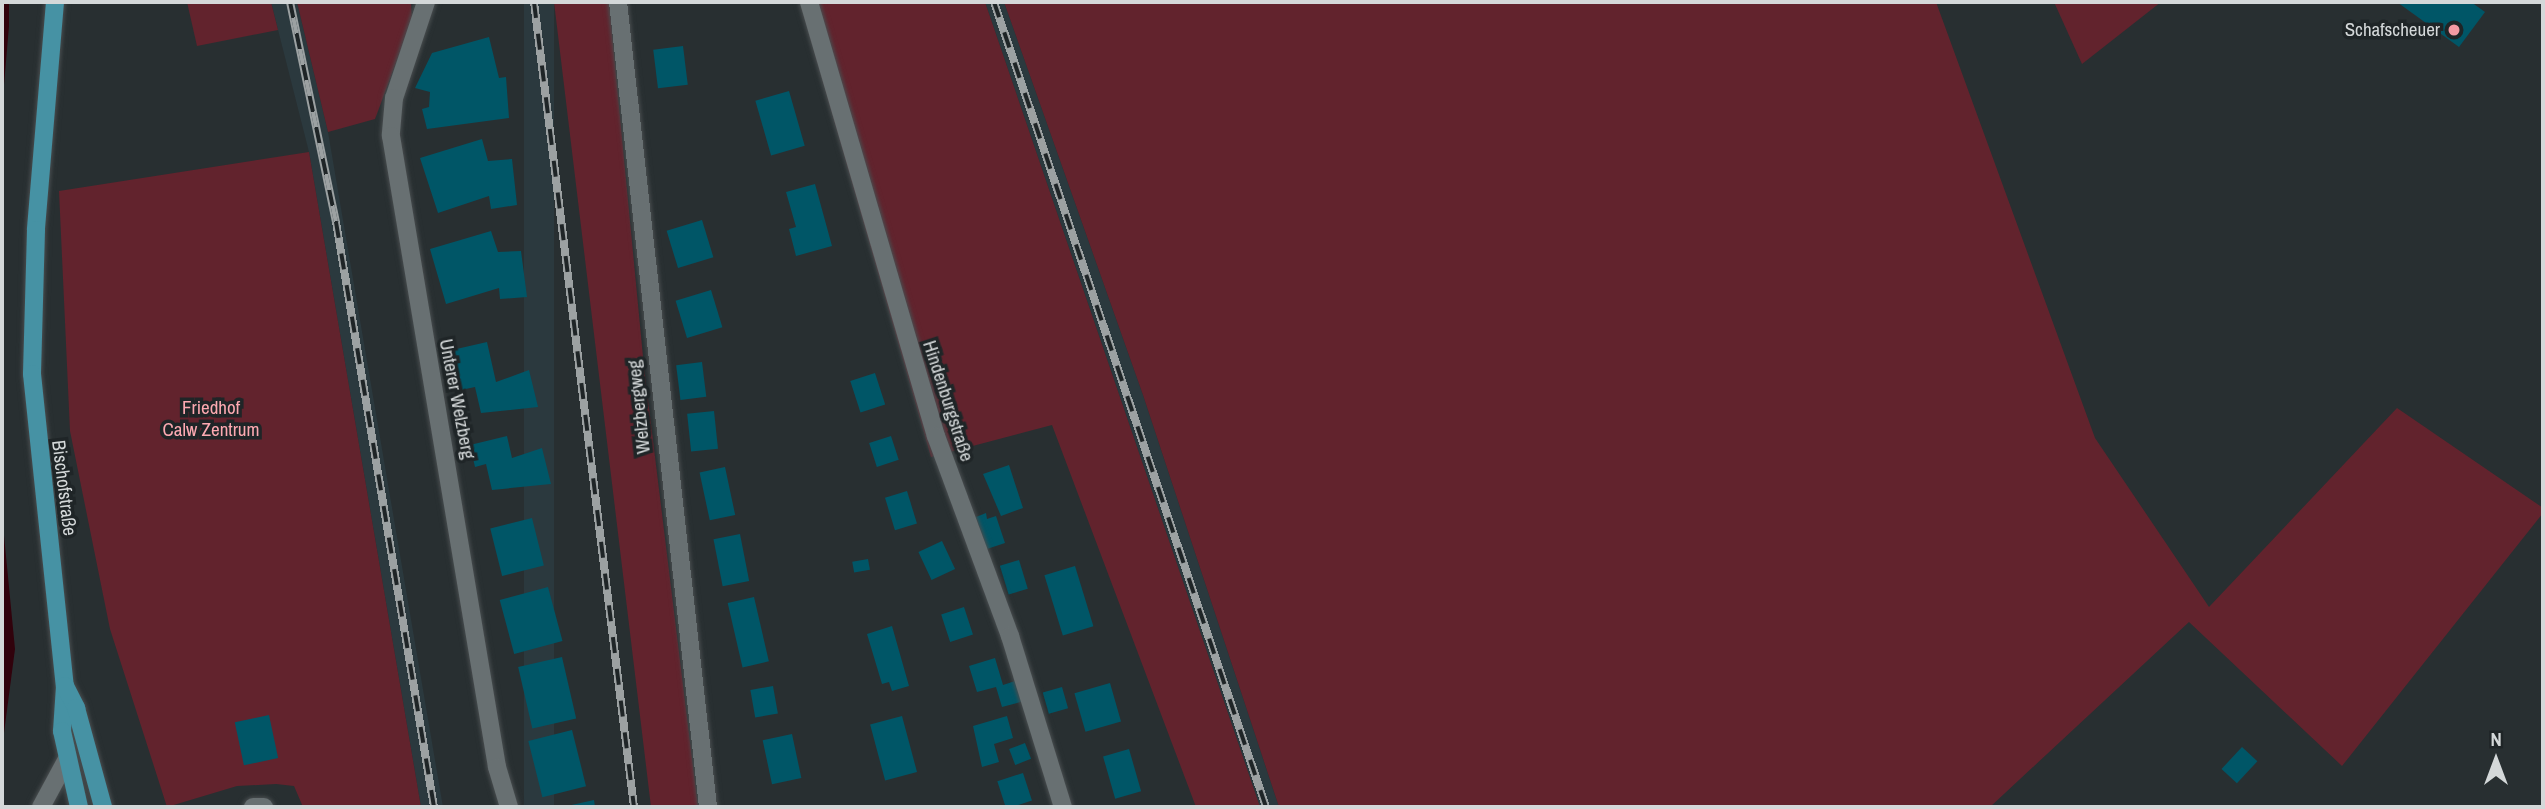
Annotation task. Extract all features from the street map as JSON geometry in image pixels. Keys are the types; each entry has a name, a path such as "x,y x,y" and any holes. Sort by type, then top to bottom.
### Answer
{"main road":[{"name":"Bischofstraße","path":"55,2 31,322 36,444 65,687 67,758 79,807"},
{"name":"Bischofstraße","path":"65,687 76,708 103,807"}],"street":[{"name":"Unterer Welzberg","path":"426,2 394,98 391,136 497,767 509,807"},
{"name":"Welzbergweg","path":"618,2 708,807"},
{"name":"Hindenburgstraße","path":"809,2 936,436 1010,636 1063,807"},
{"path":"41,807 67,758"},
{"path":"253,807 264,807"}],"shaded area":[{"path":"2,2 9,2 9,26 2,108"},
{"path":"271,2 297,2 328,132 443,807 421,807 309,152"},
{"path":"524,2 554,2 554,807 524,807"},
{"path":"985,2 1004,2 1143,395 1279,807 1260,807"},
{"path":"2,515 15,649 2,748"}],"green space":[{"path":"187,2 271,2 278,30 197,46"},
{"path":"297,2 411,2 412,20 375,119 328,132"},
{"path":"554,2 609,2 644,367 698,807 651,807"},
{"path":"800,2 985,2 1260,807 1196,807 1052,425 931,457"},
{"path":"1004,2 1936,2 2095,438 2209,607 2397,408 2543,508 2543,513 2342,766 2189,622 1990,807 1279,807 1143,395"},
{"path":"2054,2 2161,2 2082,64"},
{"name":"Friedhof Calw Zentrum","path":"309,152 421,807 303,807 294,786 276,784 237,786 167,807 110,629 70,431 59,191"}],"building":[{"name":"Schafscheuer","path":"2397,2 2471,2 2485,12 2459,47"},
{"path":"489,37 499,78 506,77 509,118 427,129 422,109 429,107 430,92 415,88 432,53"},
{"path":"683,46 688,85 658,88 653,50"},
{"path":"789,91 805,146 771,155 755,101"},
{"path":"482,139 488,161 512,159 517,205 491,209 489,196 438,213 420,158"},
{"path":"815,184 832,246 796,256 789,229 796,227 786,192"},
{"path":"702,220 713,257 678,268 667,231"},
{"path":"491,231 498,252 521,251 527,297 500,299 499,288 446,304 430,249"},
{"path":"711,290 722,327 687,338 676,301"},
{"path":"487,342 496,382 529,370 538,407 481,413 475,387 461,390 452,350"},
{"path":"702,362 706,397 680,400 676,365"},
{"path":"875,373 885,404 860,412 850,381"},
{"path":"714,411 718,449 691,452 687,414"},
{"path":"507,436 512,458 542,448 551,484 492,490 486,464 475,467 470,445"},
{"path":"891,436 899,460 877,467 869,443"},
{"path":"1009,465 1023,508 1001,516 983,474"},
{"path":"725,467 735,515 710,520 700,472"},
{"path":"907,491 917,524 895,530 885,498"},
{"path":"986,513 987,519 996,516 1005,543 987,549 976,517"},
{"path":"532,518 544,566 502,576 490,528"},
{"path":"740,534 749,581 723,586 713,539"},
{"path":"942,541 955,569 932,580 918,552"},
{"path":"868,559 870,570 854,573 852,562"},
{"path":"1019,560 1028,589 1009,595 1000,566"},
{"path":"1075,566 1093,626 1063,636 1044,575"},
{"path":"548,587 562,641 514,654 500,600"},
{"path":"754,597 769,661 743,667 728,603"},
{"path":"964,607 973,635 950,642 941,614"},
{"path":"892,626 909,686 892,691 889,682 882,684 867,634"},
{"path":"562,657 576,718 532,729 518,667"},
{"path":"995,658 1003,685 1018,680 1024,701 1002,707 996,687 977,692 969,666"},
{"path":"1110,683 1121,721 1085,732 1074,693"},
{"path":"773,686 778,714 755,718 750,690"},
{"path":"1062,687 1068,708 1049,714 1043,693"},
{"path":"269,715 278,758 244,765 235,722"},
{"path":"902,716 917,772 885,781 870,725"},
{"path":"1007,716 1013,738 994,744 999,762 982,767 973,726"},
{"path":"572,730 586,786 542,797 528,741"},
{"path":"792,734 801,778 772,784 763,740"},
{"path":"1025,743 1031,759 1015,765 1009,749"},
{"path":"2242,747 2257,761 2237,783 2222,769"},
{"path":"1129,749 1141,791 1115,799 1103,756"},
{"path":"1023,773 1032,801 1006,807 997,781"},
{"path":"594,800 595,807 567,807 567,806"}],"railway":[{"path":"290,2 336,222 434,807"},
{"path":"534,2 634,807"},
{"path":"994,2 1266,807"}],"place":[{"name":"Schafscheuer","path":"2454,30"}]}
